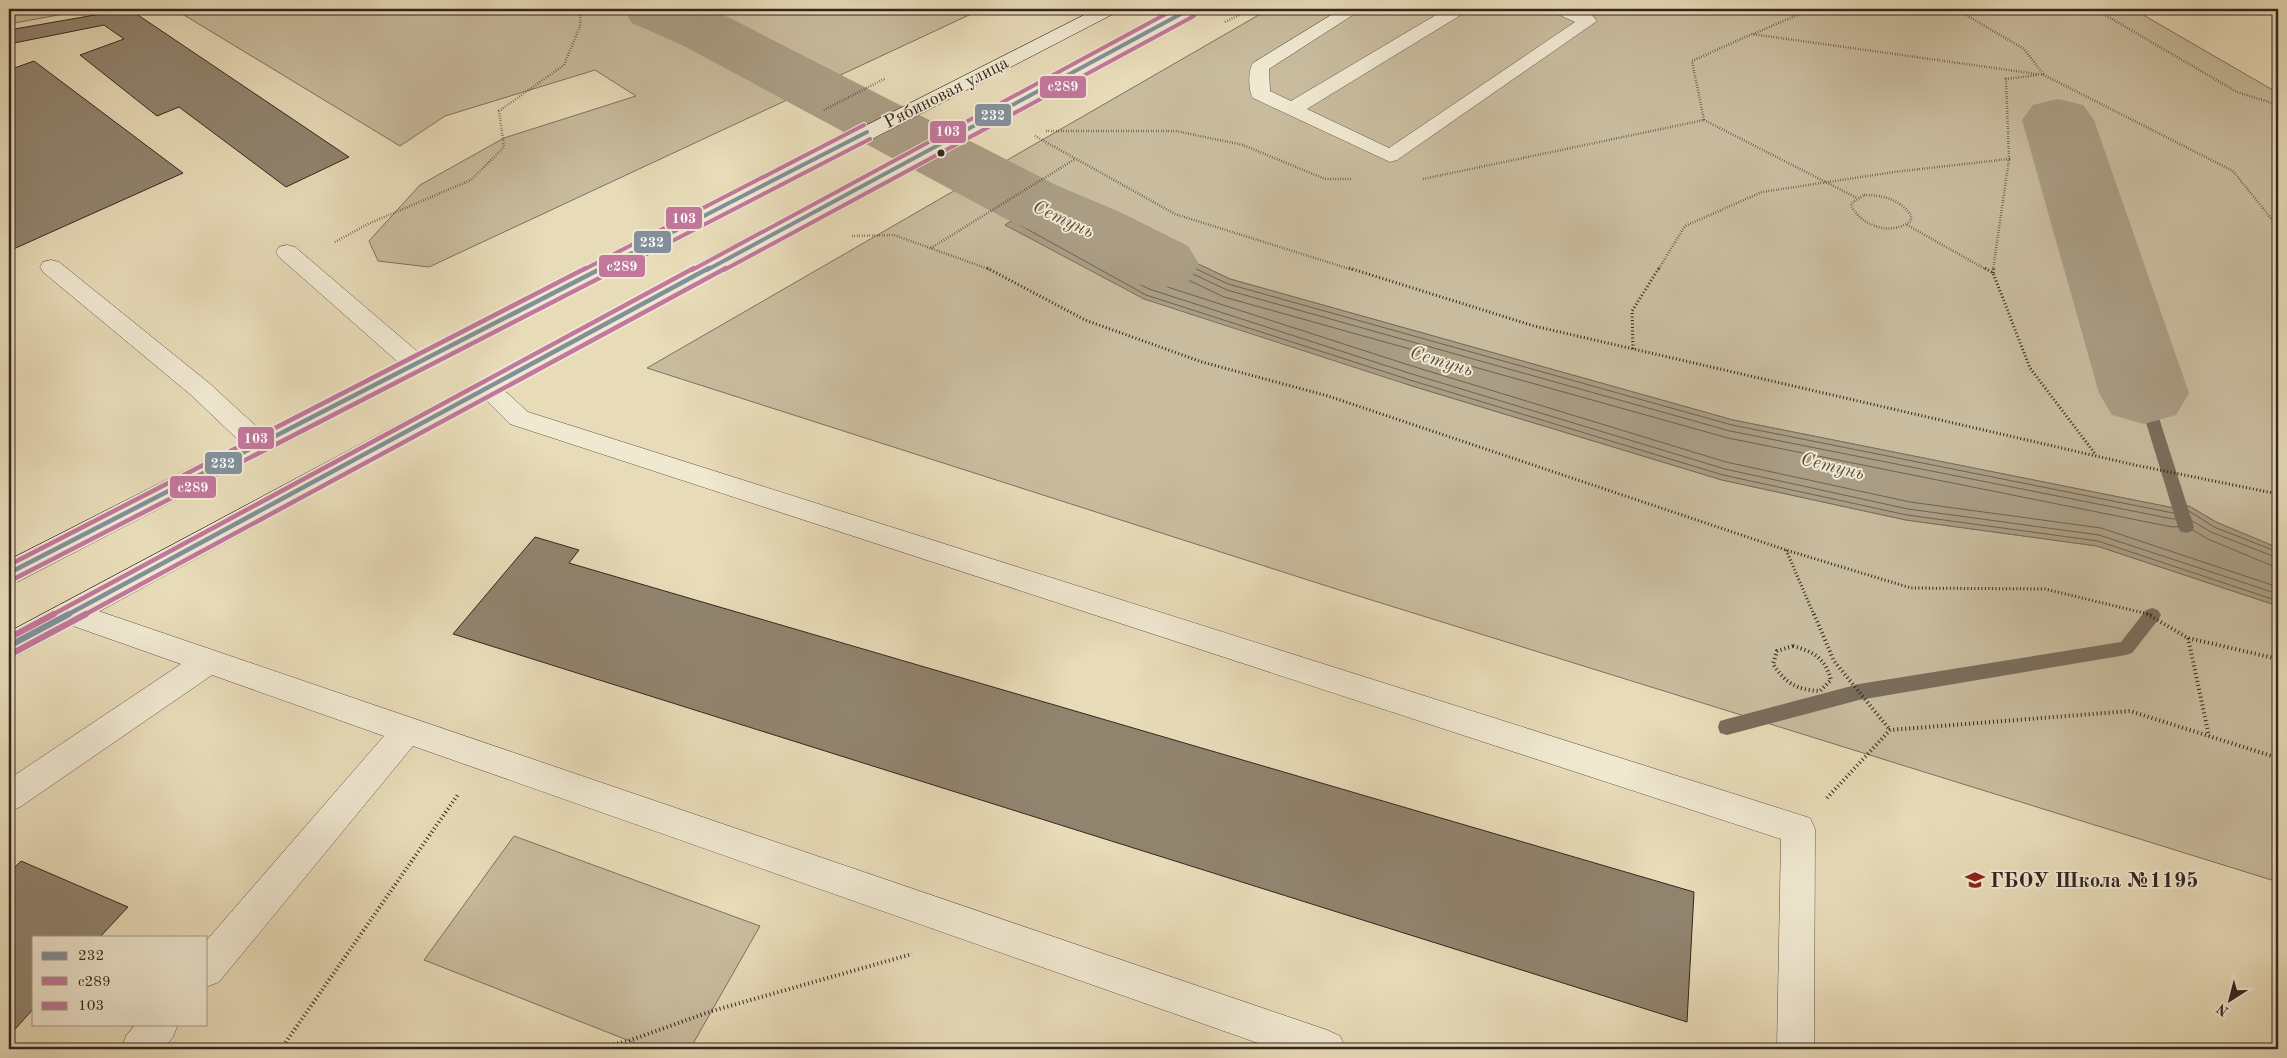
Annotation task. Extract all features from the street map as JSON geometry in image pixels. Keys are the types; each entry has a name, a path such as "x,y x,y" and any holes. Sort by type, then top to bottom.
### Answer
{"main road":[{"name":"Рябиновая улица","path":"9,573 1109,9"},
{"path":"9,646 1190,9"},
{"path":"1354,9 1260,67 1260,94 1390,156 1588,21 1560,9"},
{"path":"1292,110 1458,9"},
{"path":"293,257 416,364"},
{"path":"51,267 200,389 259,444"},
{"path":"486,388 518,418 1798,829 1796,1049"},
{"path":"69,613 1327,1049"},
{"path":"9,797 210,661"},
{"path":"208,967 407,731"},
{"path":"138,1049 158,1026"}],"path":[{"path":"293,257 471,180 504,147 499,111 564,66 580,26 581,9"},
{"path":"1775,9 1802,13"},
{"path":"1956,9 2024,49 2044,74"},
{"path":"2095,9 2237,92 2278,105"},
{"path":"1704,120 1692,61 1802,13"},
{"path":"1752,34 2044,74 2233,171 2278,227"},
{"path":"2044,74 2006,79 2009,159 1993,273 2030,368 2097,456"},
{"path":"1418,179 1437,177 1704,120 1857,198 1873,195 1883,196 1901,204 1911,215 1911,221 1901,227 1884,228 1865,221 1858,217 1851,206 1857,198"},
{"path":"1044,131 1176,131 1243,145 1325,179 1353,179"},
{"path":"1034,136 1175,214 1534,326 2135,465 2278,494"},
{"path":"931,248 1075,159"},
{"path":"1633,349 1632,311 1685,226 1762,192 2009,159"},
{"path":"1907,225 1993,273"},
{"path":"848,236 894,235 992,270 1085,320 1202,362 1328,396 1786,550 1911,588 2045,590 2152,615 2188,638 2278,659"},
{"path":"1786,550 1834,661 1890,730"},
{"path":"2188,638 2209,736"},
{"path":"1793,646 1812,651 1827,665 1831,680 1820,691 1801,691 1782,680 1773,664 1777,651 1793,646"},
{"path":"1827,665 1834,661"},
{"path":"1798,829 1890,730 2130,711 2278,758"},
{"path":"281,1049 484,757"},
{"path":"594,1049 628,1041 712,1011 987,932"}],"shaded area":[{"path":"9,9 91,9 9,24"},
{"path":"174,9 982,9 429,267 378,261 369,241 420,185 504,138 636,96 595,70 445,116 400,146"},
{"path":"1269,9 2133,9 2278,93 2278,548 2216,522 2189,506 2174,508 1733,420 1230,279 1052,195 1409,385 1722,480 1906,520 2097,546 2278,606 2278,882 1336,589 647,368"},
{"path":"514,836 760,926 690,1049 650,1049 424,960"}],"water":[{"path":"1052,195 1230,279 1733,420 2174,508 2189,506 2216,522 2278,548 2278,606 2097,546 1906,520 1722,480 1409,385 1144,299 1005,225"}],"building":[{"path":"129,9 349,157 286,187 179,107 157,116 80,55 124,39 104,25 9,44 9,30"},
{"path":"34,61 183,173 9,251 9,70"},
{"path":"535,537 579,550 569,563 1694,892 1687,1022 453,634"},
{"path":"21,861 128,907 101,936 32,936 32,1010 9,1036 9,873"}],"waterway":[{"name":"Сетунь","path":"655,9 707,32 1029,201 1092,229 1159,264"},
{"path":"2058,120 2144,393"},
{"path":"2144,393 2186,527"},
{"path":"1727,727 1859,692 2126,648 2152,615"}],"transit line":[{"name":"103","path":"9,638 1175,9"},
{"name":"232","path":"9,646 1190,9"},
{"name":"с289","path":"13,653 1194,16"},
{"name":"103","path":"9,565 864,125"},
{"name":"232","path":"9,573 867,132"},
{"name":"с289","path":"12,580 870,139"}],"place":[{"name":"ГБОУ Школа №1195","path":"1975,880"}]}
